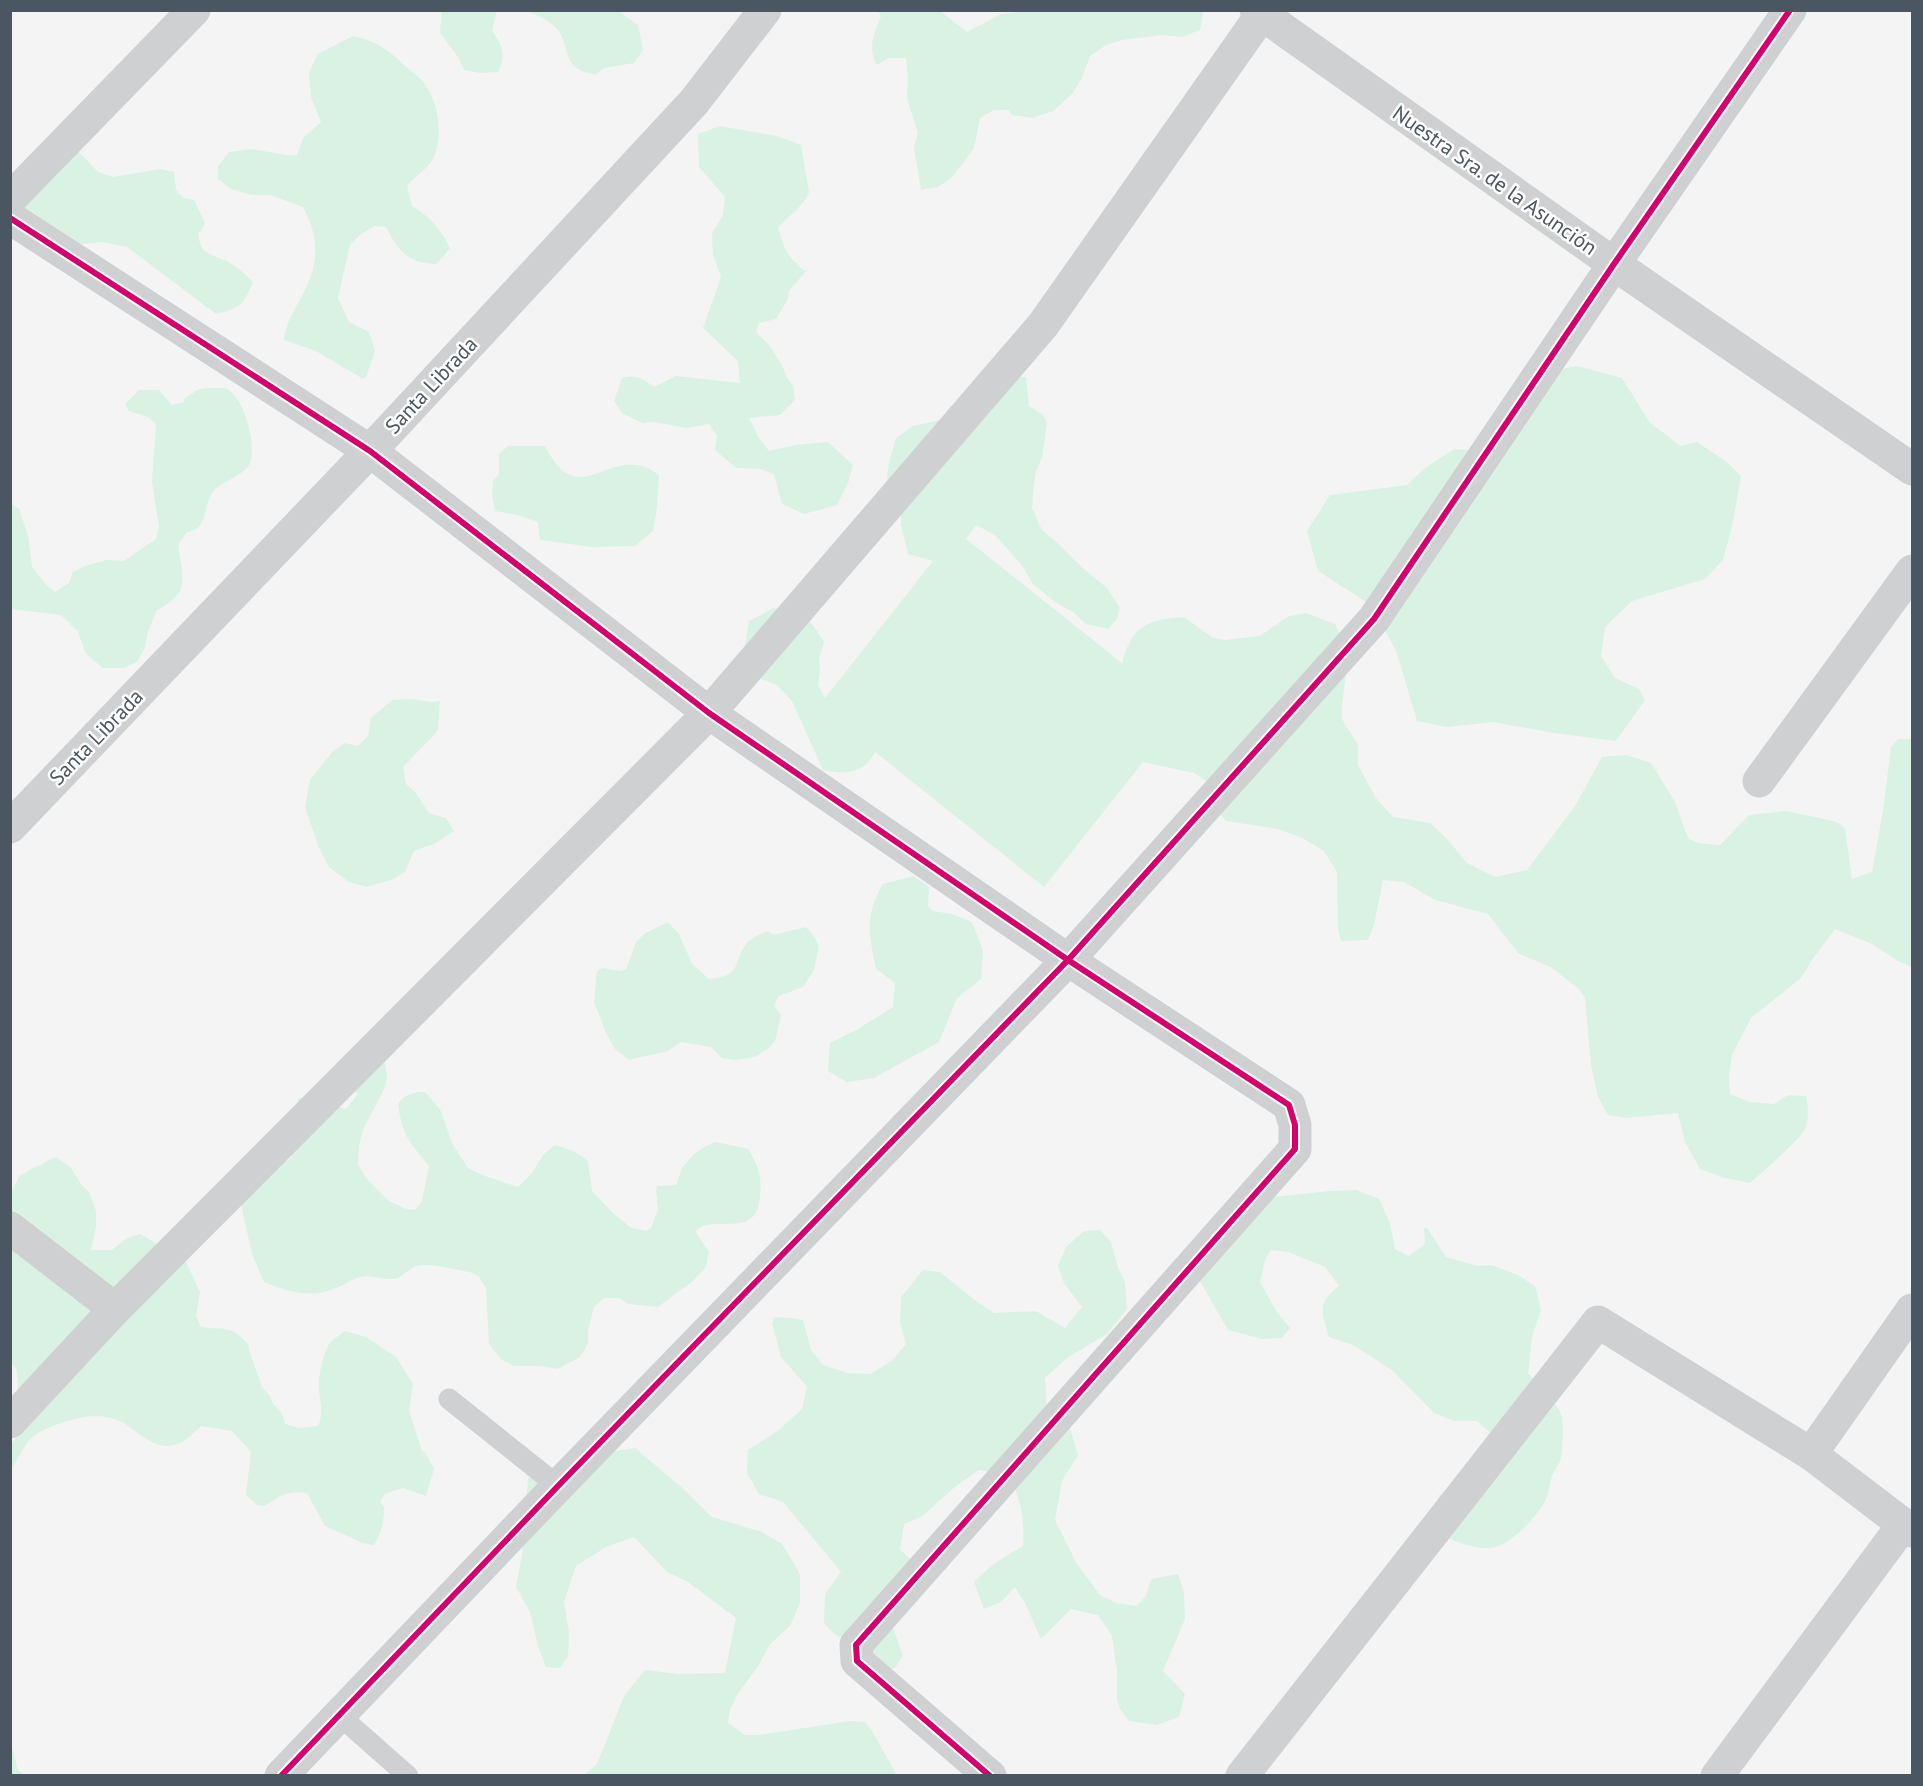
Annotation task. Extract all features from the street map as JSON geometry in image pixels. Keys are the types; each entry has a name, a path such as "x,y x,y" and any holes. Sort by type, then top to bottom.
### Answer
{"street":[{"path":"10,199 194,10"},
{"name":"Santa Librada","path":"10,827 370,451 694,102 765,10"},
{"path":"281,1776 558,1486 1068,960 1374,619 1614,264 1790,10"},
{"path":"10,1422 115,1309 709,713 1043,325 1259,12"},
{"name":"Nuestra Sra. de la Asunción","path":"1259,12 1614,264 1912,469"},
{"path":"10,218 370,451 709,713 1068,960 1289,1105 1295,1125 1296,1149 856,1646 857,1661 990,1776"},
{"path":"1759,781 1912,571"},
{"path":"10,1228 115,1309"},
{"path":"1811,1455 1912,1310"},
{"path":"1242,1776 1598,1322 1811,1455 1908,1528 1717,1776"}],"lane":[{"path":"449,1399 558,1486"},
{"path":"339,1715 408,1776"}],"green space":[{"path":"442,11 497,11 492,30 503,55 498,72 480,73 464,70 458,57 440,33"},
{"path":"529,11 618,11 638,25 643,50 634,63 604,68 596,75 585,72 572,64 558,30 545,19"},
{"path":"878,11 940,11 967,32 1001,14 1025,11 1201,11 1203,14 1200,30 1182,37 1162,35 1122,40 1106,45 1090,56 1082,78 1072,94 1053,111 1032,118 1012,115 1009,110 994,110 980,118 974,148 951,178 938,187 921,190 914,147 918,133 907,99 906,58 888,58 877,65 872,46 881,16"},
{"path":"353,36 373,42 390,53 420,78 433,99 439,125 436,151 428,166 407,186 412,206 434,224 450,248 437,264 419,261 400,249 386,227 374,226 350,245 338,298 349,322 369,332 375,351 366,377 363,379 316,351 284,340 286,329 309,280 315,257 313,233 303,207 270,195 251,195 231,189 218,179 218,166 229,152 251,149 297,155 303,138 321,122 311,97 309,72 318,54"},
{"path":"720,126 777,136 801,145 809,193 799,207 778,227 784,247 790,257 805,271 807,270 789,291 788,299 776,319 759,323 756,332 769,345 782,365 793,386 795,400 780,415 749,418 759,438 769,451 796,445 828,442 853,465 848,483 837,505 804,514 782,504 774,474 760,469 736,468 715,450 717,436 709,424 687,428 653,422 643,423 623,414 614,401 622,378 627,377 639,378 654,387 676,376 740,383 738,361 703,328 721,277 713,255 712,233 723,215 725,197 699,167 698,134"},
{"path":"77,150 98,172 113,177 161,169 174,172 176,190 184,198 194,200 205,223 200,233 198,231 201,246 208,253 242,271 253,282 243,301 231,310 216,314 127,247 102,242 80,244 50,241 16,198"},
{"path":"1577,366 1622,378 1650,423 1681,446 1697,442 1728,463 1741,476 1733,522 1723,560 1705,579 1632,601 1605,627 1601,656 1615,678 1639,689 1645,700 1616,741 1493,722 1447,727 1417,721 1397,653 1371,605 1318,571 1307,531 1330,495 1407,485 1425,468 1454,449 1477,451 1551,371"},
{"path":"996,375 1026,377 1029,406 1042,414 1047,423 1042,458 1036,471 1032,508 1042,530 1107,588 1120,608 1117,619 1108,629 1086,624 1033,584 1021,564 995,535 976,525 966,539 1122,663 1126,650 1136,633 1143,627 1160,620 1184,617 1212,637 1224,640 1260,636 1289,616 1306,613 1335,624 1344,644 1347,665 1342,719 1358,745 1358,765 1376,798 1393,817 1430,823 1467,863 1495,877 1527,870 1575,806 1602,757 1626,755 1651,763 1675,802 1689,839 1698,843 1720,845 1749,815 1786,811 1833,821 1845,829 1852,879 1872,872 1891,747 1898,739 1912,739 1912,967 1872,944 1835,929 1801,978 1751,1018 1732,1055 1729,1076 1730,1094 1749,1102 1774,1104 1788,1095 1806,1096 1808,1113 1806,1125 1796,1141 1750,1183 1725,1178 1700,1169 1685,1142 1678,1113 1627,1118 1608,1115 1598,1097 1591,1065 1585,998 1579,989 1552,968 1518,953 1488,914 1435,900 1404,882 1383,880 1374,925 1368,940 1341,941 1338,928 1337,872 1324,851 1302,838 1278,829 1226,821 1213,806 1207,781 1194,773 1143,762 1044,887 875,752 859,769 846,772 823,770 792,701 777,685 755,677 743,657 749,621 774,608 799,614 814,626 824,642 819,659 818,685 825,698 933,561 908,554 901,525 901,514 888,487 889,462 896,438 913,426 959,418"},
{"path":"199,389 227,389 239,402 251,436 252,448 249,465 242,473 212,493 202,522 194,530 187,532 178,545 183,576 180,591 168,604 157,610 148,631 145,647 137,662 124,668 103,668 86,654 78,632 61,615 11,609 11,504 19,509 28,536 32,567 47,586 55,592 69,583 73,572 85,566 106,560 124,561 156,539 159,526 152,482 156,424 148,417 129,411 125,404 139,390 159,390 172,405 184,402 184,399"},
{"path":"508,446 545,446 557,464 568,474 579,477 627,465 646,467 659,475 653,531 635,546 592,547 540,540 538,522 495,511 492,495 493,481 499,474 499,454"},
{"path":"392,700 440,701 436,733 403,767 406,784 415,792 429,813 446,818 454,831 436,843 414,851 405,872 394,879 367,887 349,882 329,867 319,848 305,807 310,780 333,751 345,743 358,746 368,736 371,718"},
{"path":"913,876 929,887 928,906 933,911 952,914 972,922 983,951 981,979 957,998 939,1042 874,1078 847,1082 828,1071 830,1043 893,1007 895,983 876,969 870,935 873,906 883,884"},
{"path":"668,922 679,934 692,964 709,979 732,972 747,943 767,931 774,935 806,927 815,938 819,946 814,970 803,987 779,996 774,1006 781,1015 775,1041 770,1047 755,1057 736,1060 722,1058 711,1047 681,1042 668,1051 629,1060 615,1049 594,1002 597,971 602,968 620,971 626,969 636,942 644,934"},
{"path":"384,1055 387,1078 384,1089 363,1130 358,1164 366,1178 389,1201 406,1209 415,1210 422,1201 429,1166 404,1131 398,1103 410,1094 425,1092 440,1109 452,1143 468,1168 485,1176 518,1187 532,1173 543,1155 555,1145 564,1148 588,1161 592,1191 614,1214 630,1227 646,1231 651,1228 658,1209 657,1186 676,1185 682,1168 694,1154 716,1142 748,1149 757,1167 761,1183 757,1210 751,1218 743,1222 713,1224 695,1231 709,1252 706,1267 693,1281 658,1307 629,1304 619,1298 604,1298 594,1307 588,1331 588,1343 580,1357 558,1369 541,1366 514,1366 502,1360 489,1344 486,1288 479,1277 473,1273 441,1266 422,1265 414,1267 397,1278 362,1277 339,1287 308,1294 282,1289 264,1282 252,1254 240,1192 290,1159 301,1135 298,1098 314,1099 346,1109 358,1094 345,1080"},
{"path":"56,1157 71,1168 89,1192 96,1211 96,1227 91,1250 112,1250 127,1238 140,1234 185,1260 200,1292 196,1316 201,1327 231,1330 248,1344 262,1387 282,1413 285,1424 299,1428 318,1426 321,1412 319,1378 323,1358 330,1343 345,1331 366,1337 396,1357 413,1384 409,1411 422,1451 425,1452 434,1469 426,1496 403,1488 385,1494 380,1502 384,1507 384,1512 379,1536 374,1545 363,1543 325,1526 307,1493 289,1493 264,1506 257,1505 246,1495 251,1452 232,1431 201,1426 182,1442 169,1446 154,1443 123,1422 101,1416 70,1420 38,1433 28,1441 11,1469 11,1444 20,1430 17,1371 12,1363 10,1335 11,1192 20,1175"},
{"path":"1356,1190 1379,1199 1390,1223 1395,1249 1409,1256 1425,1244 1424,1228 1427,1228 1446,1257 1478,1266 1491,1265 1518,1275 1535,1286 1541,1310 1532,1337 1528,1373 1560,1412 1563,1426 1562,1454 1551,1479 1547,1497 1537,1513 1515,1536 1498,1546 1484,1548 1469,1545 1452,1540 1433,1530 1439,1495 1464,1490 1494,1436 1477,1421 1455,1421 1434,1413 1392,1370 1353,1345 1329,1337 1323,1315 1324,1303 1339,1286 1325,1267 1288,1252 1271,1250 1265,1260 1260,1282 1277,1312 1290,1328 1282,1338 1262,1339 1228,1330 1196,1274 1272,1197"},
{"path":"1100,1230 1111,1242 1118,1268 1125,1282 1127,1309 1107,1334 1067,1358 1045,1378 1047,1411 1067,1419 1078,1455 1062,1481 1055,1520 1077,1564 1100,1595 1116,1603 1136,1606 1146,1596 1151,1579 1178,1574 1184,1592 1185,1619 1163,1671 1185,1694 1179,1717 1157,1725 1129,1721 1120,1709 1117,1699 1117,1671 1112,1636 1098,1615 1071,1609 1041,1639 1015,1587 1001,1602 984,1609 974,1582 992,1565 1023,1546 1021,1509 1008,1475 979,1470 956,1486 921,1517 904,1524 900,1550 915,1563 884,1616 893,1628 903,1656 895,1668 889,1669 856,1644 834,1634 824,1623 825,1594 841,1572 783,1502 759,1494 747,1473 748,1450 779,1430 802,1409 807,1387 781,1357 772,1323 774,1317 803,1320 811,1350 823,1365 848,1373 870,1374 892,1361 906,1344 900,1322 901,1297 923,1270 940,1272 994,1313 1036,1311 1065,1328 1082,1307 1064,1283 1058,1266 1066,1247 1084,1231"},
{"path":"635,1448 679,1485 712,1517 762,1532 782,1544 800,1574 800,1603 790,1626 770,1644 759,1665 739,1692 730,1710 728,1723 745,1735 759,1735 850,1721 865,1722 897,1775 584,1775 597,1764 624,1696 645,1670 678,1674 725,1673 736,1618 688,1582 667,1572 634,1537 606,1547 576,1566 564,1602 569,1632 568,1657 560,1668 546,1667 538,1646 530,1612 516,1587 522,1554 528,1478 603,1453"},
{"path":"11,1743 18,1770 24,1775 11,1775"}],"cycle path":[{"path":"281,1776 558,1486 1068,960 1374,619 1614,264 1790,10"},
{"path":"10,218 370,451 709,713 1068,960 1289,1105 1295,1125 1295,1149 856,1645 857,1661 990,1776"}]}
